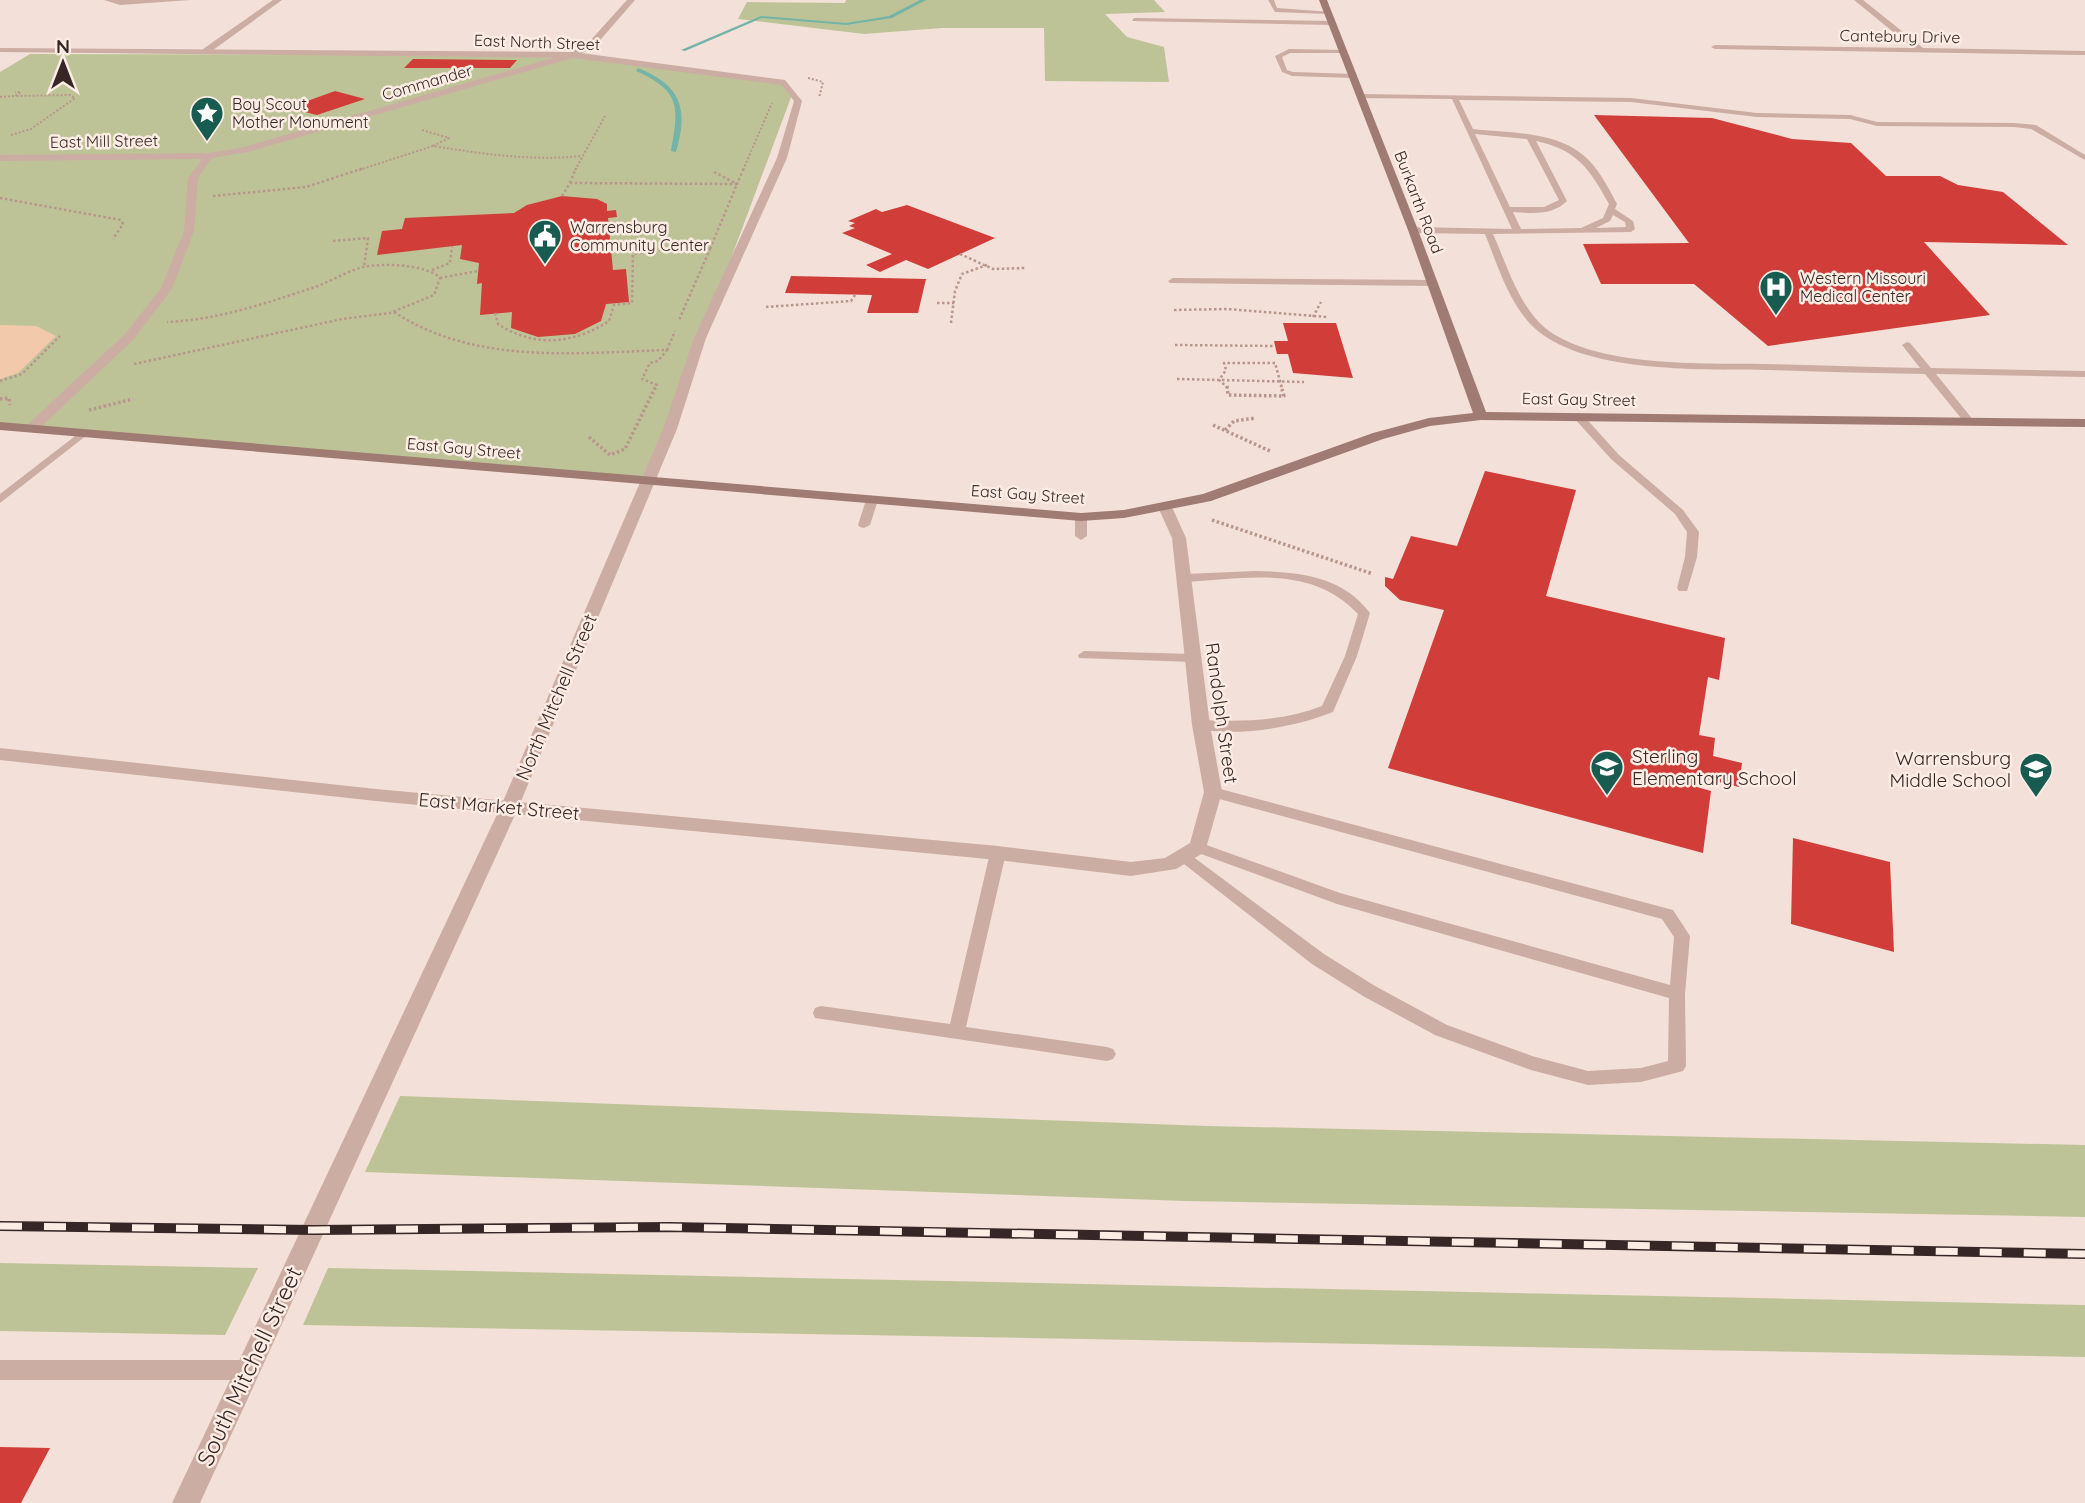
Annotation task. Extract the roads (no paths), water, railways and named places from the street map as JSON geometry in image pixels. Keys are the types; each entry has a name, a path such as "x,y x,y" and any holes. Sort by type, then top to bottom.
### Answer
{"main road":[{"name":"Burkarth Road","path":"1323,0 1413,230 1481,416"},
{"name":"East Gay Street","path":"0,426 1081,517 1165,507 1206,498 1296,463 1429,422 1481,416 2085,422"}],"street":[{"path":"206,51 278,0"},
{"path":"573,55 592,44 631,0"},
{"path":"1858,0 1921,50"},
{"name":"Cantebury Drive","path":"1715,47 2085,53"},
{"name":"East North Street","path":"0,50 573,55 785,83 798,101 782,158"},
{"name":"Commander","path":"209,156 276,142 573,55"},
{"path":"31,429 130,337 166,289 189,230 193,178 209,156"},
{"name":"East Mill Street","path":"0,158 209,156"},
{"name":"North Mitchell Street","path":"314,1230 510,806 670,429 700,338 782,158"},
{"name":"Randolph Street","path":"1165,507 1179,538 1201,725 1213,792 1190,852"},
{"name":"East Market Street","path":"0,754 376,795 998,853"},
{"path":"998,853 1130,869 1169,864 1190,852"},
{"name":"South Mitchell Street","path":"186,1503 246,1370 314,1230"}],"lane":[{"path":"107,0 165,3 187,0"},
{"path":"1271,0 1275,10 1330,17"},
{"path":"1134,20 1330,17"},
{"path":"1344,51 1289,51 1278,56 1284,71 1292,74 1354,76"},
{"path":"1362,96 1631,100 1757,115 1850,117 1877,124 2014,125 2033,127 2085,158"},
{"path":"1454,97 1518,232"},
{"path":"1470,131 1562,143 1581,157 1595,172 1613,204 1607,219 1583,231"},
{"path":"1507,209 1542,210 1557,207 1563,201 1530,137"},
{"path":"1413,230 1518,232 1631,229 1629,221 1610,210"},
{"path":"1488,232 1534,323 1564,341 1603,356 1653,365 2085,374"},
{"path":"1173,281 1433,283"},
{"path":"1907,345 1969,421"},
{"path":"1578,416 1615,457 1679,513 1693,532 1691,557 1683,587"},
{"path":"0,500 83,433"},
{"path":"863,525 872,500"},
{"path":"1081,517 1081,536"},
{"path":"1184,578 1293,576 1325,582 1353,596 1364,613 1351,656 1328,709 1311,716 1250,727 1201,725"},
{"path":"1084,655 1193,658"},
{"path":"1190,852 1318,959 1369,991 1441,1030 1531,1063 1588,1078 1641,1075 1677,1066 1677,994 1682,936 1667,914 1213,792"},
{"path":"1190,852 1337,898 1677,994"},
{"path":"957,1033 998,853"},
{"path":"821,1013 1107,1054"},
{"path":"0,1370 246,1370"}],"waterway":[{"path":"683,50 761,17 846,24 890,17 924,0"},
{"path":"638,70 664,84 672,92 678,111 674,151"}],"railway":[{"path":"0,1226 314,1230 669,1227 2085,1254"}],"place":[{"name":"Boy Scout Mother Monument","path":"207,143"},
{"name":"Warrensburg Community Center","path":"545,266"},
{"name":"Western Missouri Medical Center","path":"1776,317"},
{"name":"Sterling Elementary School","path":"1607,797"},
{"name":"Warrensburg Middle School","path":"2036,799"}]}
